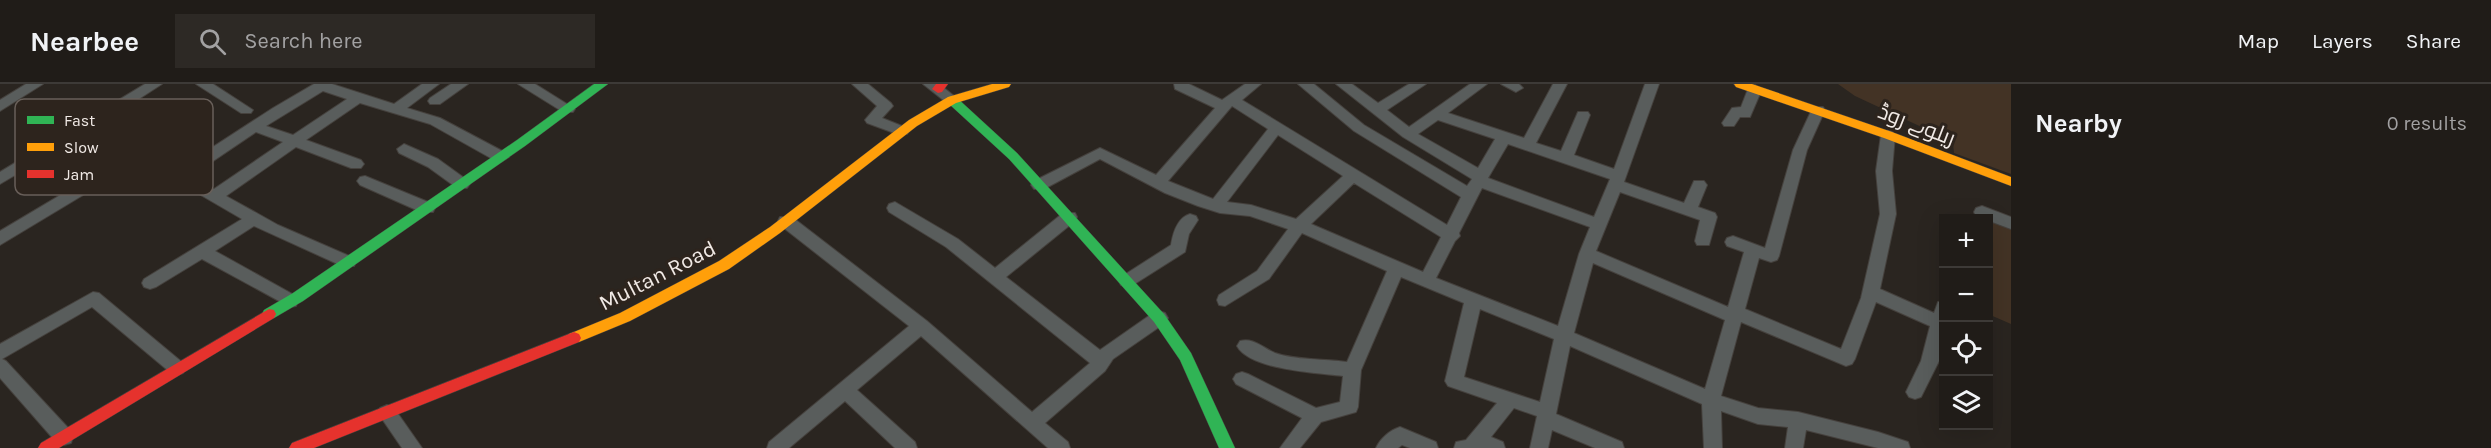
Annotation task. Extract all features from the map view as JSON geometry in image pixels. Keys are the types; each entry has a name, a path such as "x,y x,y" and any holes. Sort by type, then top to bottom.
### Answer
{"street":[{"path":"0,106 36,84"},
{"path":"130,99 155,84"},
{"path":"203,84 246,110"},
{"path":"290,84 306,94"},
{"path":"397,108 432,84"},
{"path":"435,101 461,84"},
{"path":"525,84 568,109"},
{"path":"46,448 290,301 501,157 602,84"},
{"path":"859,84 886,106 872,120 902,131"},
{"name":"Multan Road","path":"297,448 625,317 724,265 786,221 902,131 952,100 1005,84"},
{"path":"1182,84 1180,86 1228,103 1276,128 1452,236"},
{"path":"1158,183 1228,103 1254,84"},
{"path":"1305,84 1359,128 1470,195"},
{"path":"1343,84 1408,134 1480,179 1600,225"},
{"path":"1377,110 1419,84"},
{"path":"1408,134 1480,84"},
{"path":"1527,145 1560,84"},
{"path":"1539,448 1564,336 1587,254 1618,181 1652,84"},
{"path":"213,155 323,85 435,121 501,157"},
{"path":"937,86 1013,156 1159,318 1186,357 1227,448"},
{"path":"1729,123 1737,111 1745,114 1749,86"},
{"name":"ریلوے روڈ","path":"1749,86 1888,135 2011,182"},
{"path":"348,262 254,219 215,196 359,98"},
{"path":"1733,242 1771,256 1800,150 1818,110"},
{"path":"1436,114 1565,158 1709,217 1703,242"},
{"path":"1565,158 1583,115"},
{"path":"256,127 356,164"},
{"path":"1216,206 1276,128"},
{"path":"1587,254 1846,359 1871,292 1888,214 1884,171 1888,135"},
{"path":"1426,282 1452,236 1470,195 1504,137"},
{"path":"404,149 433,163 462,184"},
{"path":"1039,184 1100,153 1158,183 1216,206 1251,211 1299,226 1395,269 1564,336 1712,400 1758,416 1798,420 1901,448"},
{"path":"0,179 15,170"},
{"path":"1225,300 1263,275 1299,226 1352,176"},
{"path":"365,181 427,208"},
{"path":"1689,210 1699,185"},
{"path":"0,239 72,195"},
{"path":"895,208 952,243 1102,362"},
{"path":"1982,212 2011,223"},
{"path":"995,277 1069,217"},
{"path":"150,283 254,219"},
{"path":"1127,281 1179,248 1180,233 1190,220"},
{"path":"786,221 921,326 1061,448"},
{"path":"1713,448 1712,400 1753,250"},
{"path":"202,251 290,301"},
{"path":"1290,448 1315,416 1349,407 1352,370 1395,269"},
{"path":"1871,292 1939,314"},
{"path":"0,353 93,298 177,368"},
{"path":"1473,301 1454,381 1546,415 1615,448"},
{"path":"1032,423 1102,362 1107,354 1159,318"},
{"path":"1915,392 1930,361 1940,322"},
{"path":"776,448 921,326"},
{"path":"1246,346 1273,360 1352,370"},
{"path":"0,366 64,437"},
{"path":"1242,379 1315,416"},
{"path":"845,390 908,448"},
{"path":"1470,444 1505,408 1507,399"},
{"path":"387,413 413,448"},
{"path":"1794,448 1798,420"},
{"path":"1386,448 1400,435 1429,448"},
{"path":"1470,444 1496,448"}],"shaded area":[{"path":"1838,84 2011,84 2011,174 1954,153 1953,143 1943,137 1855,96"},
{"path":"1993,221 2011,227 2011,324 1993,316"}],"traffic: fast":[{"path":"269,314 298,297 521,143 602,84"},
{"path":"952,100 1013,156 1159,318 1186,357 1227,448"}],"traffic: slow":[{"path":"574,338 625,317 724,265 775,230 913,123 952,100 1005,84"},
{"path":"1740,84 1888,135 2011,182"}],"traffic: jam":[{"path":"938,89 942,84"},
{"path":"46,448 269,314"},
{"path":"297,448 574,338"}]}
